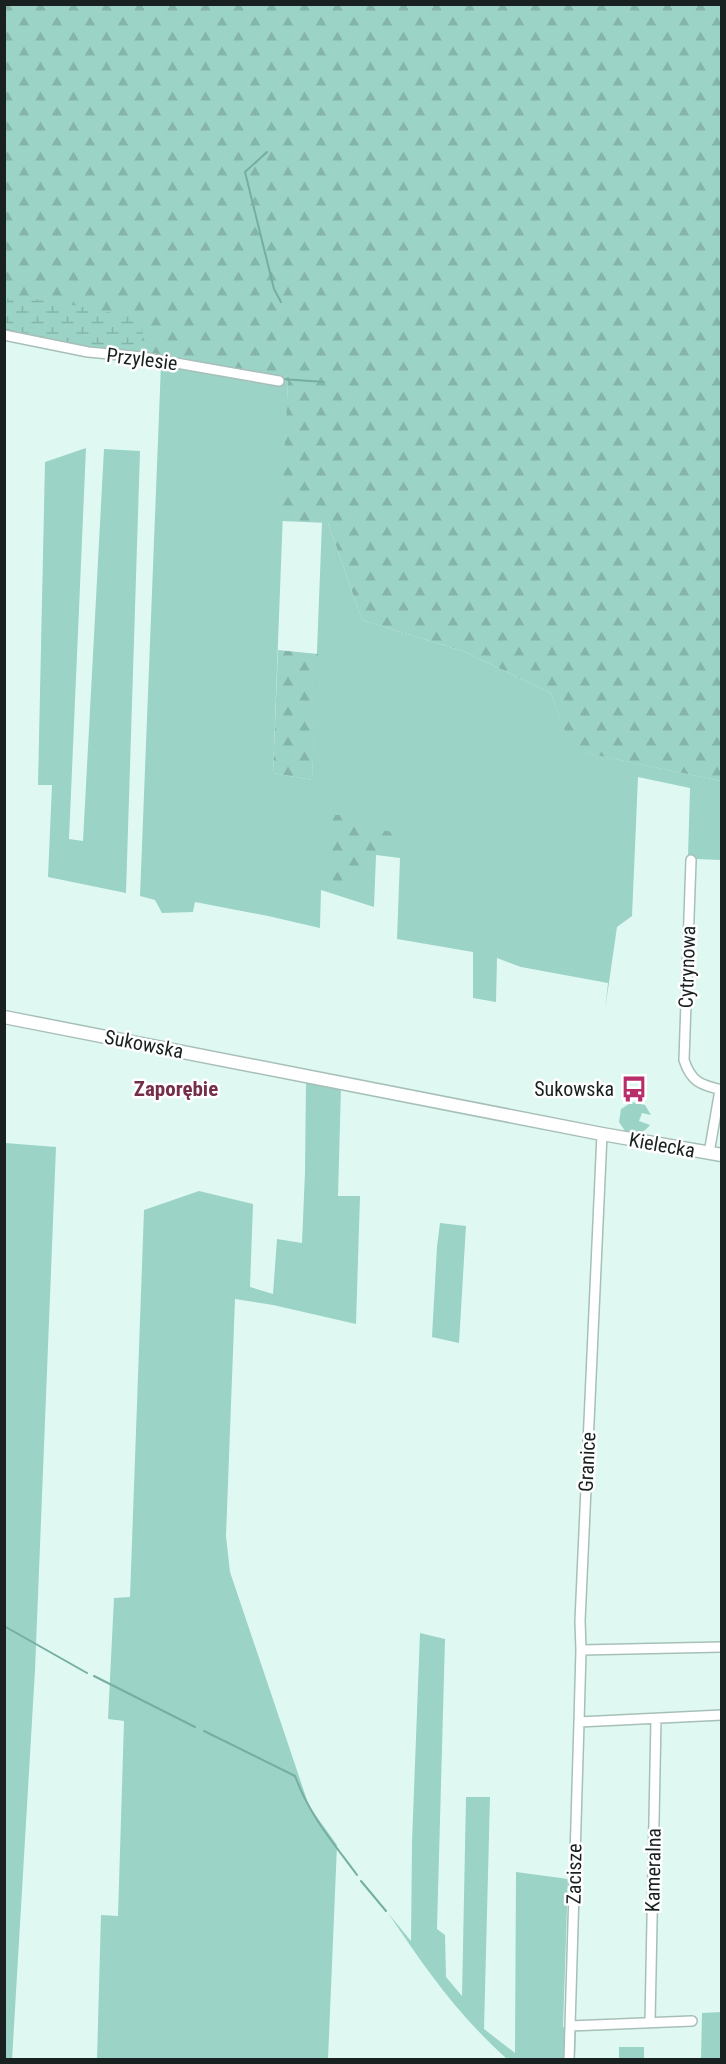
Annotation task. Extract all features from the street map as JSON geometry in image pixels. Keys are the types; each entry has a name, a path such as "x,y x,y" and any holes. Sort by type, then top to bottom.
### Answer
{"street":[{"name":"Przylesie","path":"4,335 88,352 142,357 279,381"},
{"name":"Cytrynowa","path":"691,860 684,1060 688,1074 701,1084 721,1090"},
{"name":"Sukowska","path":"4,1017 602,1134"},
{"path":"715,1154 721,1090"},
{"name":"Kielecka","path":"602,1134 715,1154"},
{"name":"Granice","path":"581,1650 580,1621 602,1134"},
{"path":"581,1650 722,1647"},
{"name":"Zacisze","path":"568,2060 581,1650"},
{"path":"579,1722 722,1715"},
{"name":"Kameralna","path":"650,2022 656,1719"},
{"path":"570,2026 692,2021"}],"green space":[{"path":"6,5 721,5 721,781 581,752 570,745 551,693 463,651 362,620 328,523 281,521 288,381 5,332"},
{"path":"8,297 49,300 141,319 143,337 137,350 82,345 7,329 5,310"},
{"path":"163,359 288,381 273,773 312,780 322,522 328,523 362,620 463,651 551,693 570,744 582,752 721,781 721,860 696,859 688,856 690,788 638,777 632,916 617,927 605,1010 608,983 521,967 497,958 496,1002 473,998 473,952 397,939 400,858 376,855 374,907 321,890 320,928 195,902 193,912 162,913 155,900 140,896"},
{"path":"86,448 69,839 83,841 104,449 140,451 126,893 48,877 52,785 38,785 45,462"},
{"path":"278,650 318,654 312,780 273,773"},
{"path":"333,815 345,815 353,826 400,833 397,843 368,857 350,884 333,885 333,870 323,858 331,843"},
{"path":"306,1079 341,1087 338,1196 360,1196 356,1324 273,1305 235,1299 226,1536 230,1572 309,1806 337,1845 328,2059 97,2060 101,1915 118,1916 124,1721 108,1719 114,1598 130,1597 144,1210 199,1191 253,1204 250,1287 273,1294 277,1239 302,1243"},
{"path":"632,1102 645,1105 651,1115 642,1113 639,1121 650,1125 639,1133 625,1131 619,1122 621,1109"},
{"path":"5,1143 56,1147 35,1670 12,2060 4,2059"},
{"path":"440,1223 466,1226 459,1343 432,1337"},
{"path":"420,1633 445,1639 437,1929 445,1935 446,1977 462,1996 466,1797 490,1797 484,2029 515,2053 516,1872 568,1879 563,2027 576,2028 575,2059 507,2059 457,2008 388,1913 411,1941 412,1842"},
{"path":"721,2012 721,2059 701,2059 702,2013"},
{"path":"619,2047 644,2047 644,2059 619,2059"}],"waterway":[{"path":"267,152 245,172 274,289 281,302"},
{"path":"4,329 17,333"},
{"path":"282,379 324,382"},
{"path":"4,1626 87,1673"},
{"path":"94,1676 195,1727"},
{"path":"204,1731 295,1776 315,1816 357,1875"},
{"path":"361,1881 386,1911"}],"place":[{"name":"Sukowska","path":"634,1089"}],"district":[{"name":"Zaporębie","path":"176,1089"}]}
